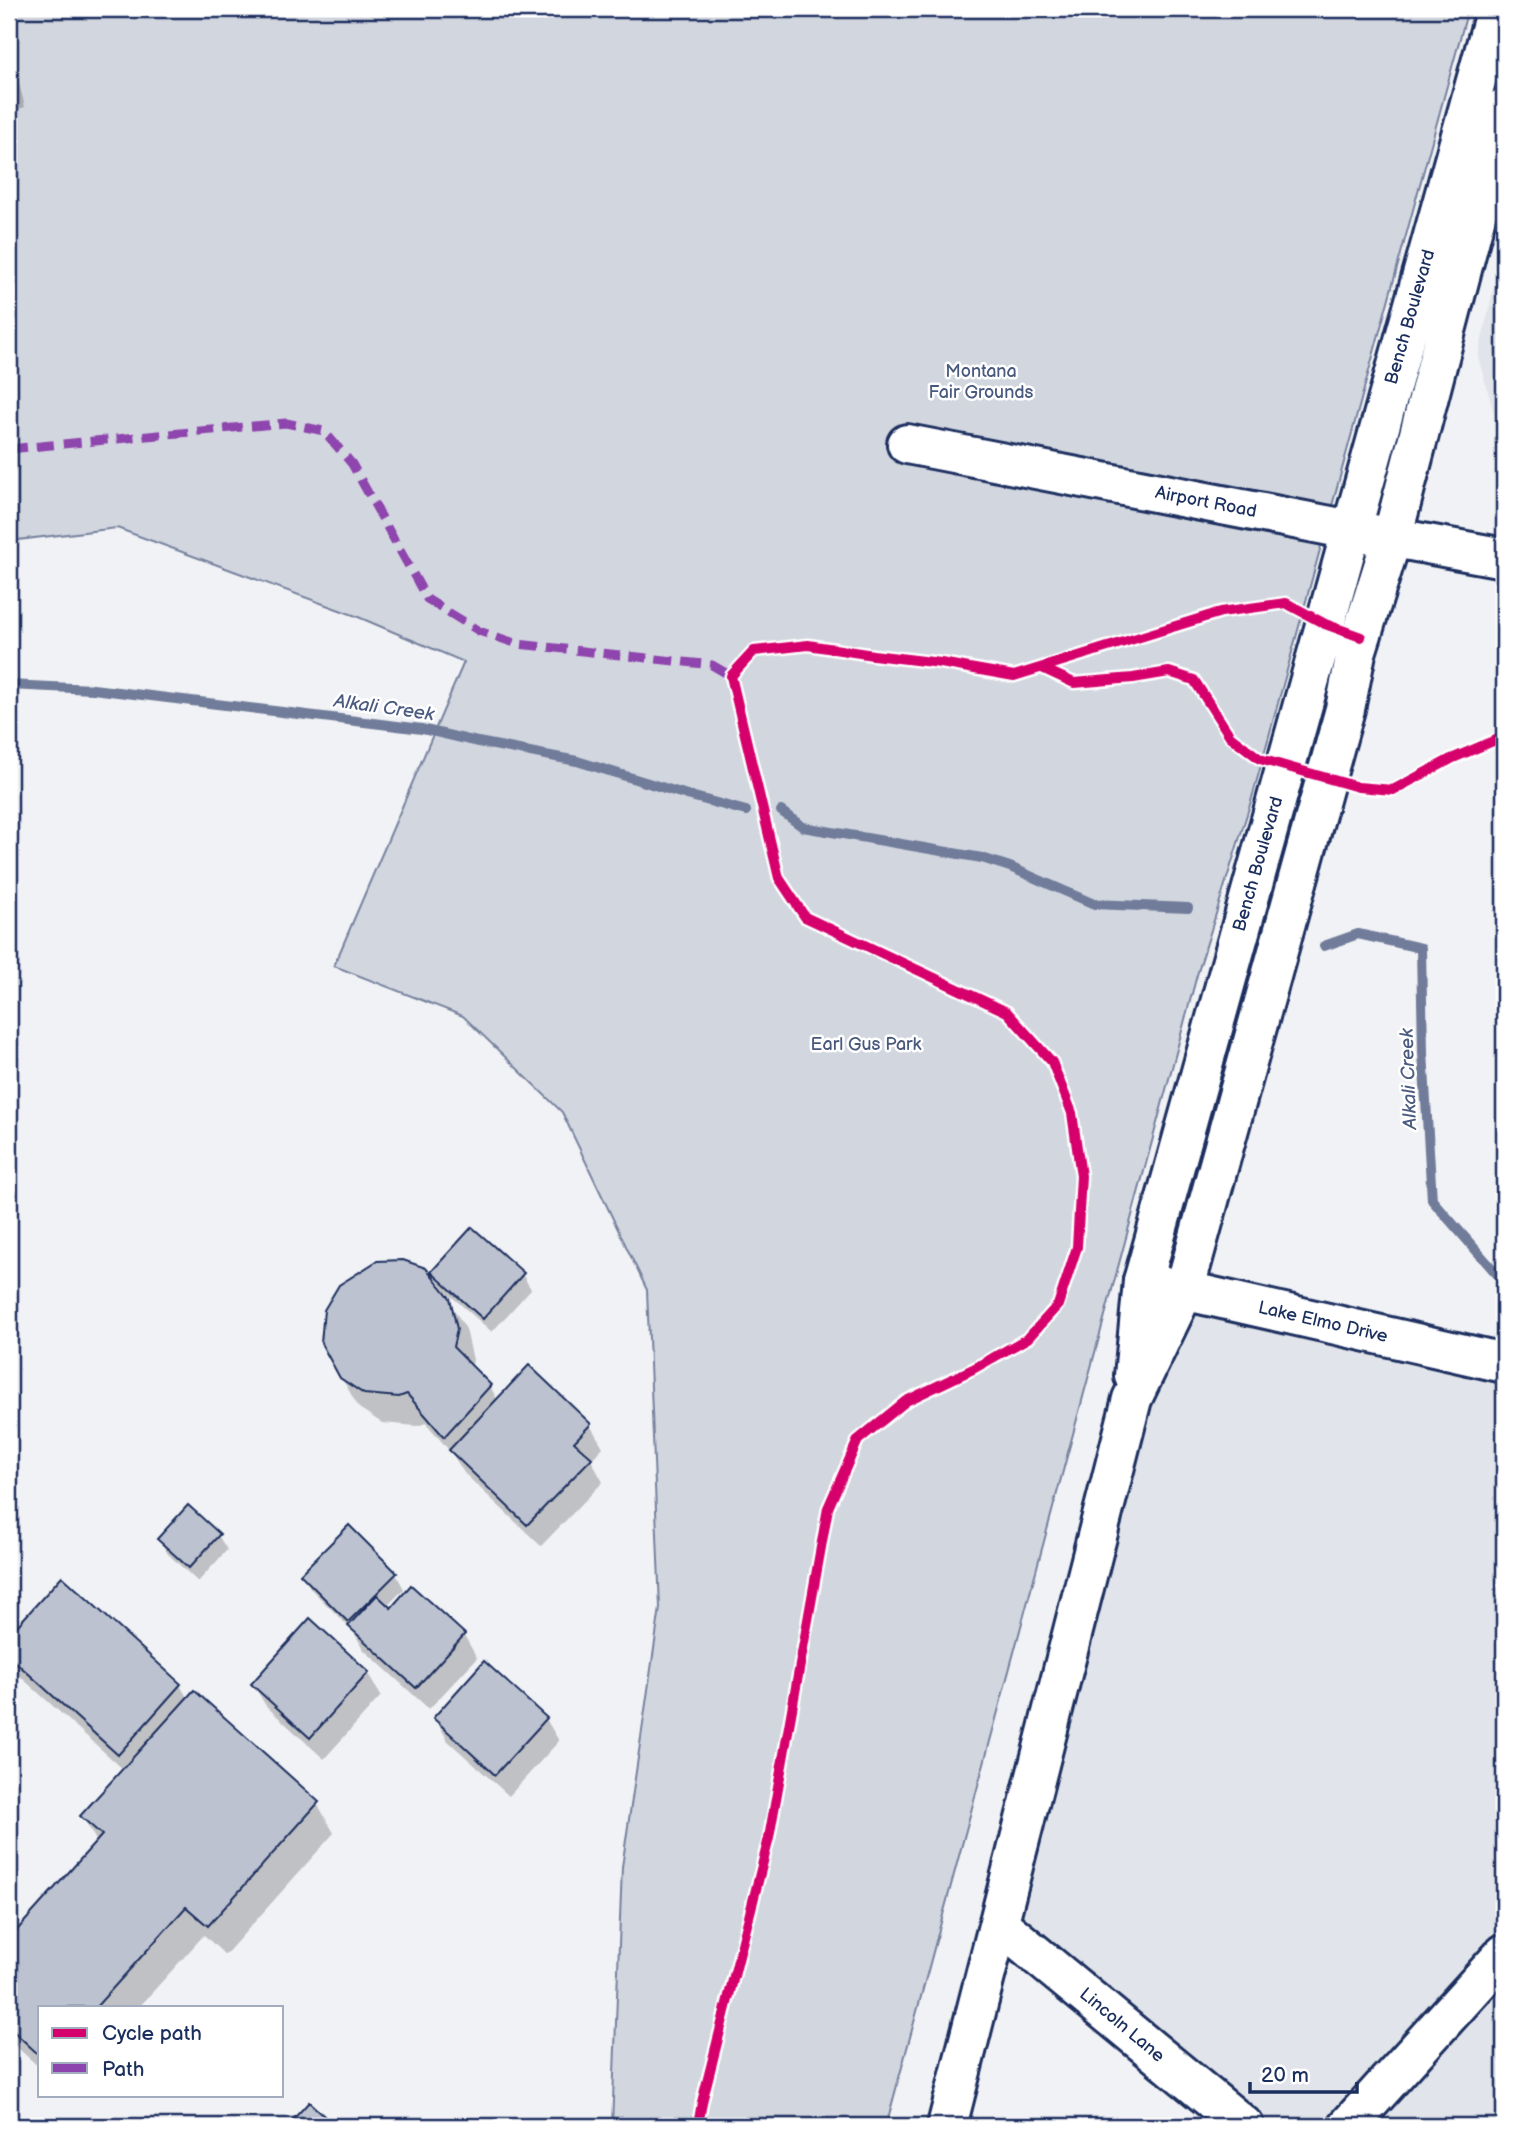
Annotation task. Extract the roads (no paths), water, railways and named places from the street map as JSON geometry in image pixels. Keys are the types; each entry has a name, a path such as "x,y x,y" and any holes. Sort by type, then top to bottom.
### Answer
{"main road":[{"name":"Bench Boulevard","path":"1132,1399 1143,1281 1496,9"},
{"path":"947,2126 1132,1399 1184,1291 1345,709 1356,653 1392,538 1504,108"},
{"name":"Airport Road","path":"907,444 1504,558"},
{"name":"Lake Elmo Drive","path":"1143,1281 1504,1363"},
{"name":"Lincoln Lane","path":"1000,1925 1244,2126"},
{"path":"1348,2126 1504,1954"}],"waterway":[{"name":"Alkali Creek","path":"9,685 93,689 422,729 577,761 746,811"},
{"name":"Alkali Creek","path":"781,811 803,827 982,858 1010,867 1094,904 1188,908"},
{"name":"Alkali Creek","path":"1324,946 1358,934 1421,948 1423,1052 1432,1200 1504,1282"}],"park label":[{"name":"Montana Fair Grounds","path":"981,381"},
{"name":"Earl Gus Park","path":"866,1044"}]}
